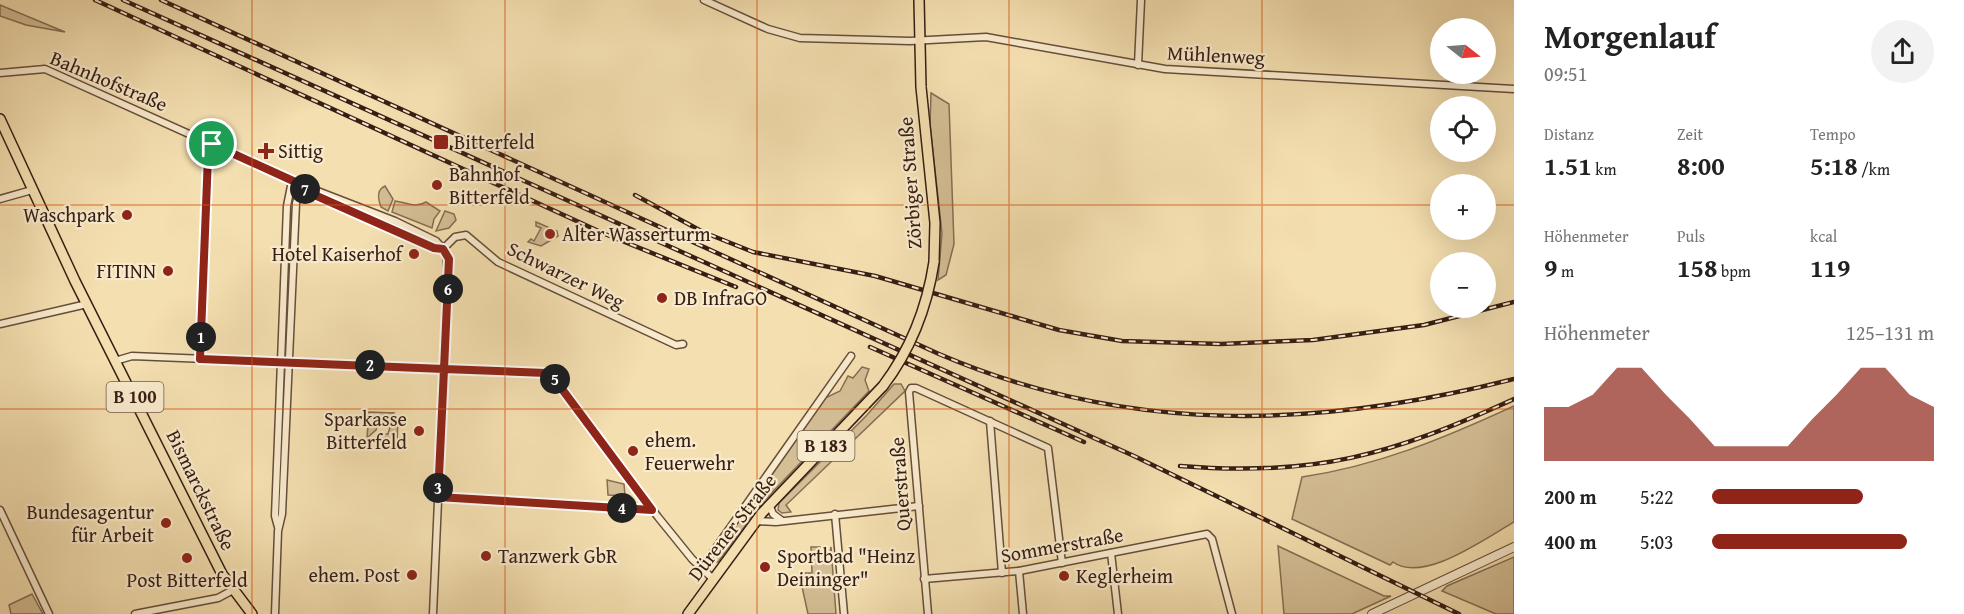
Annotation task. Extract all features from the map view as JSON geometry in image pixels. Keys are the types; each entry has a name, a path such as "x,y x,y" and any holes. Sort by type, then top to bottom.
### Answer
{"main road":[{"name":"Zörbiger Straße","path":"882,387 905,354 919,322 934,262 934,209 924,124 918,40 919,0"},
{"name":"Bismarckstraße","path":"0,119 87,304 232,590 252,614"},
{"name":"Dürener Straße","path":"688,614 769,504 882,387"}],"street":[{"name":"Mühlenweg","path":"704,0 768,29 794,37 918,40 986,37 1138,65 1514,89"},
{"path":"1138,65 1142,0"},
{"name":"Bahnhofstraße","path":"0,73 45,69 292,181 395,221 436,241 443,249"},
{"path":"200,359 208,156 212,144"},
{"path":"284,361 287,206 292,181"},
{"path":"275,614 278,531 276,506 284,361 296,203 302,185"},
{"path":"0,199 32,190"},
{"name":"Schwarzer Weg","path":"443,249 455,237 466,235 498,262 676,345 683,344"},
{"path":"433,614 449,259 443,249"},
{"path":"0,324 87,304"},
{"path":"116,361 132,356 546,373 553,377 652,510 701,569 713,579"},
{"name":"Dürener Straße","path":"701,569 851,356"},
{"name":"Querstraße","path":"928,614 909,392 911,388 916,387 990,421"},
{"path":"1002,573 990,421 1045,445 1049,453 1062,563"},
{"path":"438,497 652,510"},
{"path":"769,504 773,514 781,520"},
{"path":"755,521 919,506"},
{"path":"0,510 49,614"},
{"path":"835,514 844,614"},
{"name":"Sommerstraße","path":"924,579 1019,571 1209,534 1232,614"},
{"path":"1372,614 1514,547"},
{"path":"1111,553 1118,614"},
{"path":"1019,571 1023,614"},
{"path":"135,614 218,597 232,590"}],"shaded area":[{"path":"0,5 65,32 26,25 0,16"},
{"path":"931,93 949,104 954,244 946,275 938,280 942,233 930,125"},
{"path":"385,186 393,199 388,211 381,207 379,198 380,190"},
{"path":"395,201 414,205 426,202 440,211 434,219 432,228 392,212"},
{"path":"445,211 454,214 456,220 449,228 436,231"},
{"path":"536,222 557,231 558,236 541,246 528,242 531,239 534,241 541,228 536,226"},
{"path":"862,367 869,369 865,380 869,391 763,502 718,562 709,562 752,500 757,498 769,481 767,479 823,399 840,391 848,376 853,378"},
{"path":"894,384 901,384 905,391 786,505 791,512 782,513 778,510 779,503 867,415"},
{"path":"1514,406 1514,522 1454,556 1421,567 1406,567 1393,562 1390,565 1292,519 1302,477 1384,458 1462,429"},
{"path":"369,412 394,413 387,421 378,421 376,430 367,438"},
{"path":"398,418 397,443 372,442 380,434 388,434 391,424"},
{"path":"607,480 624,484 625,496 608,495"},
{"path":"1278,546 1384,596 1391,596 1352,614 1284,614"},
{"path":"811,547 820,547 821,553 830,552 831,547 836,614 808,614 799,573 812,573"},
{"path":"1514,557 1514,614 1496,614 1442,591 1447,586"},
{"path":"32,594 43,614 11,614 9,605"}],"railway":[{"path":"95,0 605,234 736,287"},
{"path":"123,0 1134,456 1459,614"},
{"path":"161,0 939,354 1010,380 1081,399 1152,411 1224,416 1295,414 1368,408 1440,396 1514,379"},
{"path":"635,195 703,232 753,252 875,276 1059,330 1122,341 1221,344 1313,340 1424,325 1514,302"},
{"path":"870,347 1084,442"},
{"path":"1180,466 1228,469 1272,468 1352,458 1429,435 1514,399"}],"place":[{"name":"Bitterfeld","path":"441,142"},
{"name":"Sittig","path":"266,151"},
{"name":"Bahnhof Bitterfeld","path":"437,185"},
{"name":"Waschpark","path":"127,215"},
{"name":"Alter Wasserturm","path":"550,234"},
{"name":"Hotel Kaiserhof","path":"414,254"},
{"name":"FITINN","path":"168,271"},
{"name":"DB InfraGO","path":"662,298"},
{"name":"Sparkasse Bitterfeld","path":"419,431"},
{"name":"ehem. Feuerwehr","path":"633,451"},
{"name":"Bundesagentur für Arbeit","path":"166,523"},
{"name":"Tanzwerk GbR","path":"486,556"},
{"name":"Post Bitterfeld","path":"187,558"},
{"name":"Sportbad \"Heinz Deininger\"","path":"765,567"},
{"name":"ehem. Post","path":"412,575"},
{"name":"Keglerheim","path":"1064,576"}],"route":[{"path":"212,144 208,156 200,359 444,369 438,497 652,510 553,377 546,373 444,369 449,259 443,249 434,248 310,193 302,185 212,144"}]}
